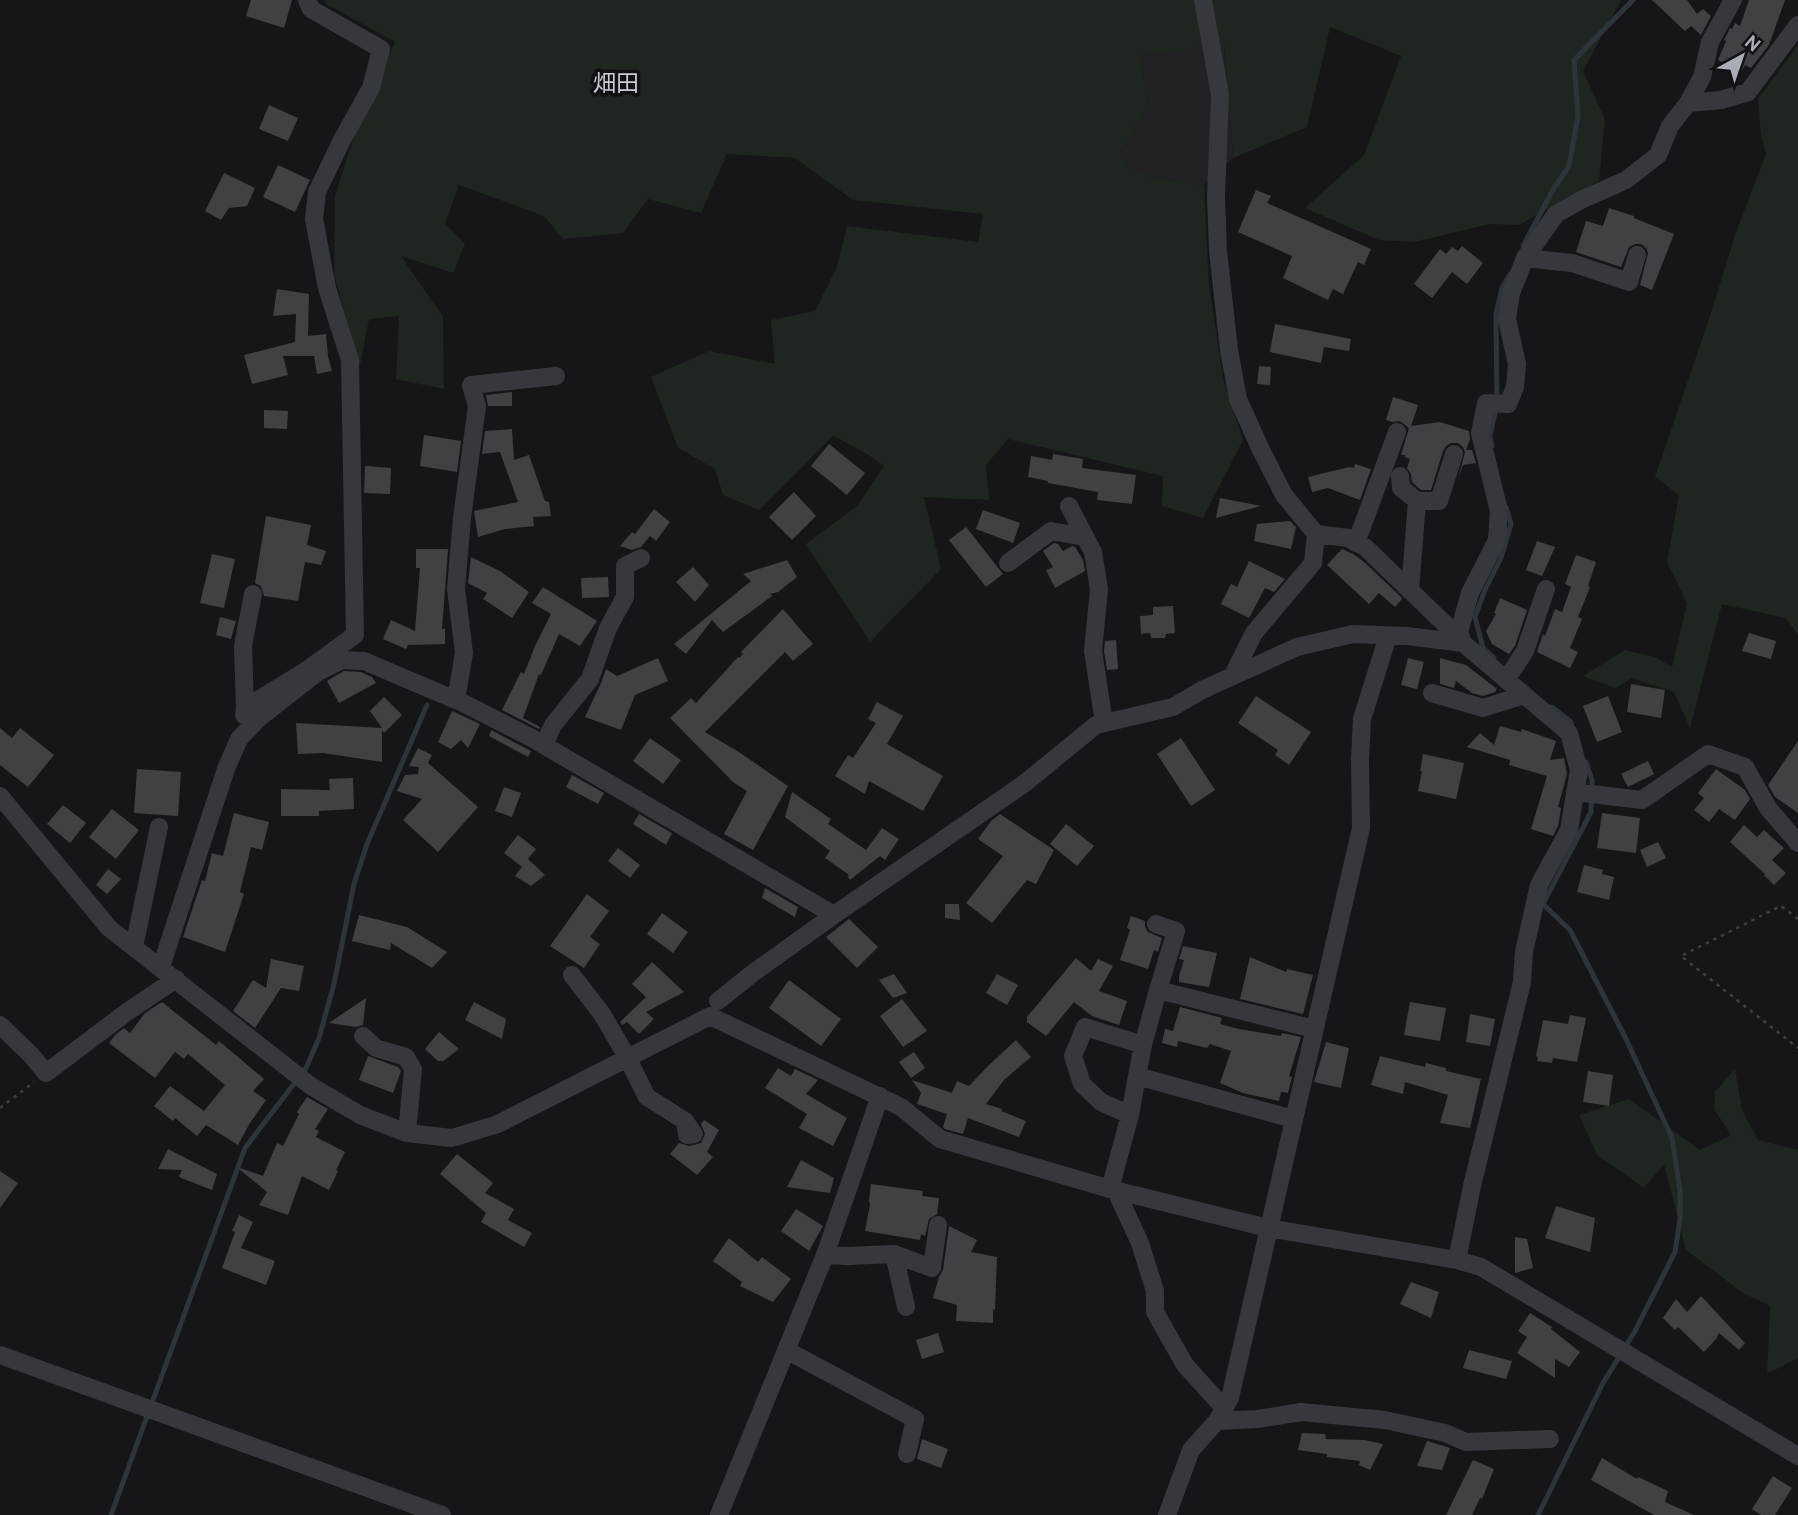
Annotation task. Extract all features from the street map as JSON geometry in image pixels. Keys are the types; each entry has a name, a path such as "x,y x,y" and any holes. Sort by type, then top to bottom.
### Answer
{"street":[{"path":"245,708 304,672 355,635 350,360 327,288 314,219 317,192 371,88 381,49 311,9 307,0"},
{"path":"1203,0 1220,95 1216,196 1218,251 1229,350 1238,399 1284,495 1315,534 1313,563 1254,634 1233,675"},
{"path":"1461,637 1470,593 1497,540 1499,512 1480,433 1486,403 1508,404 1514,387 1517,364 1507,319 1511,293 1525,258 1556,214 1626,180 1658,155 1670,126 1688,103 1702,77 1710,42 1733,0"},
{"path":"1688,103 1721,100 1748,92 1798,25"},
{"path":"1525,258 1572,263 1629,282 1637,256"},
{"path":"456,700 464,653 456,589 462,518 477,406 471,385 556,376"},
{"path":"1356,543 1397,432"},
{"path":"1399,476 1401,488 1417,501 1439,500 1454,454"},
{"path":"1410,591 1417,501"},
{"path":"1069,506 1093,552 1099,589 1093,650 1104,723"},
{"path":"1008,563 1051,531 1086,537"},
{"path":"1315,534 1348,538 1364,547 1447,626 1510,674 1524,695 1569,733 1580,769 1578,793 1569,830 1539,885 1532,910 1524,952 1522,982 1472,1186 1457,1260"},
{"path":"544,745 553,725 590,679 608,628 625,597 625,566 641,558"},
{"path":"1510,674 1525,651 1546,589"},
{"path":"161,967 226,769 239,739 245,708 243,646 253,594"},
{"path":"718,1001 834,915 1026,783 1096,725 1173,707 1233,675 1297,647 1353,634 1461,637"},
{"path":"1167,1515 1191,1450 1221,1414 1230,1398 1361,828 1362,719 1388,635"},
{"path":"239,739 258,719 318,672 342,660 363,661 456,700 544,745 834,915"},
{"path":"1432,693 1483,708 1524,695"},
{"path":"1578,793 1642,800 1708,754 1745,767 1768,808 1798,843"},
{"path":"0,796 109,928 309,1083 360,1115 407,1133 452,1138 498,1124 710,1016 901,1107 940,1139 1113,1190 1268,1228 1457,1260 1481,1267 1798,1456"},
{"path":"134,947 159,827"},
{"path":"1156,924 1175,931 1143,1045 1113,1190 1140,1243 1155,1292 1155,1312 1185,1366 1221,1414 1258,1419 1301,1412 1385,1420 1445,1433 1466,1442 1550,1439"},
{"path":"572,975 602,1014 647,1097 685,1121"},
{"path":"0,1025 46,1073 176,979"},
{"path":"1158,990 1314,1029"},
{"path":"1130,1115 1101,1102 1082,1084 1073,1056 1085,1027 1143,1045"},
{"path":"363,1036 376,1048 406,1057 413,1069 407,1133"},
{"path":"1137,1076 1293,1119"},
{"path":"719,1515 825,1255 880,1096"},
{"path":"825,1255 894,1254 932,1268 938,1225"},
{"path":"894,1254 906,1307"},
{"path":"786,1350 915,1419 907,1454"},
{"path":"0,1355 442,1515"}],"path":[{"path":"1798,919 1781,906 1681,956 1798,1048"},
{"path":"0,1108 46,1073"}],"shaded area":[{"path":"324,0 1621,0 1583,71 1605,119 1599,181 1519,225 1490,224 1414,242 1379,240 1305,208 1364,155 1401,56 1330,27 1307,127 1233,158 1224,44 1140,56 1148,106 1120,153 1125,164 1153,177 1204,185 1209,286 1224,382 1243,440 1203,518 1162,506 1163,476 1008,439 986,465 989,500 924,497 941,569 870,642 806,544 857,506 884,466 833,436 759,510 723,495 715,469 678,448 651,377 709,351 775,364 771,320 815,311 837,267 847,226 978,242 983,214 853,200 795,158 727,154 701,213 648,199 623,233 563,239 544,216 459,185 445,224 465,244 453,273 401,256 443,317 444,389 396,379 399,316 369,319 360,365 334,275 335,196 360,117 395,42 326,4"},
{"path":"1224,44 1233,158 1204,185 1153,177 1125,164 1120,153 1148,106 1140,56"},
{"path":"1798,45 1798,635 1786,618 1722,604 1690,728 1674,692 1632,678 1616,688 1583,676 1625,650 1655,657 1672,667 1687,603 1667,562 1679,495 1655,477 1736,232 1766,154 1761,135 1758,99"},
{"path":"1735,1069 1742,1110 1758,1140 1798,1150 1798,1358 1767,1374 1770,1306 1743,1293 1686,1250 1664,1164 1644,1188 1597,1155 1579,1115 1629,1099 1700,1150 1731,1135 1714,1109 1715,1092"}],"building":[{"path":"251,0 292,0 284,28 246,16"},
{"path":"1652,0 1687,0 1697,14 1703,9 1711,16 1701,35 1691,26 1685,31"},
{"path":"1749,0 1785,0 1769,45 1751,68 1745,65 1741,72 1718,60 1730,28 1732,29 1735,23 1740,26"},
{"path":"269,105 298,118 288,141 259,129"},
{"path":"278,165 310,180 295,212 263,197"},
{"path":"224,173 255,188 247,206 229,208 221,220 205,211"},
{"path":"1256,190 1271,196 1267,203 1371,249 1364,265 1358,262 1343,294 1333,289 1328,300 1283,278 1292,256 1238,232"},
{"path":"1609,208 1674,234 1652,290 1640,285 1648,253 1641,244 1629,247 1621,267 1576,252 1586,221 1603,226"},
{"path":"1462,246 1483,263 1467,284 1452,272 1432,298 1414,284 1440,249 1446,254 1452,247 1458,251"},
{"path":"277,289 309,294 308,336 326,334 332,371 317,374 314,356 283,356 288,375 252,384 244,355 295,342 296,314 273,316"},
{"path":"1275,324 1351,339 1349,351 1324,347 1321,363 1270,352"},
{"path":"1259,366 1271,367 1270,385 1257,384"},
{"path":"512,392 512,406 488,406 486,395"},
{"path":"1393,397 1418,405 1411,426 1440,422 1469,431 1470,439 1466,450 1472,450 1476,463 1463,465 1458,479 1465,452 1458,443 1451,443 1443,451 1431,490 1421,490 1412,482 1407,468 1410,459 1401,455 1409,428 1400,421 1386,420"},
{"path":"264,410 288,411 287,429 264,428"},
{"path":"512,429 514,460 529,455 545,501 549,502 551,516 533,517 534,526 505,529 478,537 474,511 518,502 500,452 482,454 485,431"},
{"path":"424,435 461,441 457,472 420,466"},
{"path":"829,444 865,473 847,495 811,466"},
{"path":"1053,454 1083,459 1082,468 1136,475 1132,504 1097,500 1098,492 1028,477 1031,456 1052,460"},
{"path":"1355,464 1371,469 1360,500 1328,488 1312,492 1308,477 1354,468"},
{"path":"365,466 391,468 390,494 364,493"},
{"path":"794,492 816,516 792,540 769,517"},
{"path":"1220,498 1261,506 1216,518"},
{"path":"654,509 670,522 656,541 650,536 641,547 632,550 620,546 632,532 635,534"},
{"path":"983,510 1020,523 1013,543 976,529"},
{"path":"266,516 311,525 307,545 326,551 321,565 305,562 298,601 264,596 261,586 255,583"},
{"path":"1290,521 1296,527 1291,549 1254,541 1257,524"},
{"path":"966,527 1003,574 986,587 949,540"},
{"path":"1537,541 1555,547 1542,576 1526,570"},
{"path":"1054,543 1063,551 1075,547 1083,560 1085,571 1055,588 1046,570 1053,567 1043,551"},
{"path":"416,549 448,549 442,629 445,629 445,644 408,645 406,649 383,639 391,620 415,631 420,568 416,568"},
{"path":"1342,549 1364,562 1401,597 1395,607 1379,593 1369,604 1327,565"},
{"path":"212,554 235,559 224,608 200,603"},
{"path":"1576,555 1596,562 1578,617 1582,619 1570,648 1578,652 1570,668 1537,652 1555,609 1562,612 1571,587 1565,584"},
{"path":"471,557 500,571 529,592 512,618 483,599 487,593 468,583"},
{"path":"787,560 797,577 778,592 770,594 772,596 723,632 712,620 686,654 674,644 751,581 743,574"},
{"path":"1249,561 1285,579 1274,592 1265,588 1249,618 1221,604 1231,584 1237,587"},
{"path":"693,567 709,585 695,602 676,582"},
{"path":"608,577 609,597 582,598 581,578"},
{"path":"543,587 597,621 580,646 559,634 541,675 539,674 523,718 540,727 539,729 502,710 521,672 524,674 551,614 532,603"},
{"path":"1500,598 1527,610 1515,646 1509,654 1492,644 1486,631 1496,614 1494,613"},
{"path":"1173,606 1175,633 1166,634 1165,638 1151,638 1150,633 1141,634 1140,616 1153,615 1153,607"},
{"path":"783,609 813,644 793,661 785,652 705,732 788,786 753,850 724,834 747,791 734,783 670,718 691,698 696,703"},
{"path":"220,617 236,621 231,639 216,635"},
{"path":"1749,633 1776,641 1771,659 1742,651"},
{"path":"1116,640 1118,669 1107,670 1105,641"},
{"path":"658,658 668,681 635,695 621,730 585,717 606,669 617,676"},
{"path":"1408,658 1424,662 1417,689 1401,685"},
{"path":"1440,658 1466,665 1497,689 1483,696 1472,693 1456,681 1454,688 1440,684"},
{"path":"344,671 361,672 372,677 376,683 339,703 327,681"},
{"path":"1631,684 1665,690 1661,718 1627,712"},
{"path":"1256,696 1311,732 1289,765 1275,755 1278,750 1238,723"},
{"path":"1608,696 1622,732 1597,742 1583,706"},
{"path":"384,697 402,715 384,733 382,730 382,762 323,753 298,754 296,723 382,728 370,711"},
{"path":"877,702 903,716 887,744 943,776 923,811 869,781 865,794 835,776 848,755 853,758 876,723 868,719"},
{"path":"452,711 480,724 468,748 461,740 451,749 438,742"},
{"path":"1500,726 1521,732 1522,729 1556,741 1550,760 1564,758 1567,774 1558,807 1561,808 1558,826 1553,836 1531,829 1547,776 1509,765 1510,760 1467,747 1480,733 1494,745"},
{"path":"0,728 12,738 20,728 54,755 28,787 0,765"},
{"path":"491,730 531,751 528,757 489,736"},
{"path":"650,738 681,760 663,784 633,761"},
{"path":"1181,738 1215,790 1191,806 1157,754"},
{"path":"1798,741 1798,813 1775,797 1768,785"},
{"path":"418,748 432,755 428,763 478,807 438,852 403,820 422,799 397,791 405,775 418,774 419,767 409,766"},
{"path":"1423,754 1464,763 1456,799 1418,791"},
{"path":"1648,761 1654,774 1628,787 1621,774"},
{"path":"137,769 181,772 178,816 134,813"},
{"path":"1716,769 1745,790 1750,799 1735,820 1719,809 1709,822 1694,810 1704,798 1698,793"},
{"path":"572,775 604,793 598,804 566,787"},
{"path":"353,778 354,809 319,811 319,816 281,816 281,789 330,790 329,779"},
{"path":"504,787 521,793 512,817 495,811"},
{"path":"792,792 831,819 828,824 866,850 882,828 899,839 885,860 880,856 850,880 849,875 825,858 830,851 785,817"},
{"path":"63,805 86,823 70,843 47,824"},
{"path":"112,809 139,830 116,859 89,837"},
{"path":"234,813 269,822 262,850 251,847 240,892 244,894 225,952 183,937 202,880 205,881 212,853 223,856"},
{"path":"1602,813 1640,818 1636,853 1597,848"},
{"path":"639,814 672,833 666,845 633,824"},
{"path":"1000,814 1054,850 1036,884 1027,880 992,923 966,903 1003,856 978,839 991,821"},
{"path":"1066,824 1094,846 1077,866 1050,844"},
{"path":"1744,825 1757,837 1764,830 1784,848 1772,860 1786,873 1774,885 1730,842"},
{"path":"518,835 536,849 528,859 545,875 531,886 515,876 522,867 504,853"},
{"path":"1658,842 1666,858 1647,867 1640,850"},
{"path":"618,848 640,865 630,878 608,861"},
{"path":"1584,865 1603,870 1602,874 1614,877 1609,900 1577,892"},
{"path":"108,869 121,879 107,894 96,885"},
{"path":"765,888 798,907 795,917 762,898"},
{"path":"587,894 609,911 590,937 600,944 584,968 550,946"},
{"path":"945,904 959,904 960,920 945,918"},
{"path":"662,913 688,932 673,953 647,934"},
{"path":"359,915 407,927 447,952 432,968 391,943 390,950 352,941"},
{"path":"1131,916 1145,921 1148,932 1162,938 1158,952 1154,950 1148,969 1120,960 1130,930 1127,928"},
{"path":"849,919 878,947 857,968 826,937"},
{"path":"1183,946 1217,953 1209,987 1179,982 1184,960 1179,959"},
{"path":"1250,957 1286,972 1287,969 1313,975 1303,1014 1240,999"},
{"path":"1076,958 1091,971 1098,959 1113,966 1099,991 1127,1001 1119,1025 1092,1016 1074,1002 1046,1036 1027,1022 1027,1017"},
{"path":"271,959 304,966 299,991 281,988 255,1028 233,1011 253,980 266,988"},
{"path":"652,962 684,992 646,1012 654,1019 639,1034 627,1022 622,1025 620,1022 646,997 632,984"},
{"path":"894,974 907,993 893,998 879,980"},
{"path":"997,974 1018,985 1007,1005 986,993"},
{"path":"789,980 841,1019 821,1046 769,1008"},
{"path":"366,998 363,1025 356,1027 329,1023"},
{"path":"902,999 927,1031 903,1047 880,1016"},
{"path":"162,1002 216,1045 219,1041 264,1079 253,1091 266,1100 238,1145 206,1125 197,1136 175,1118 173,1121 154,1106 170,1086 204,1111 225,1085 188,1054 184,1059 175,1052 155,1078 109,1043 124,1028 130,1033 145,1013"},
{"path":"474,1002 506,1019 502,1039 465,1020"},
{"path":"1410,1002 1446,1008 1440,1041 1404,1035"},
{"path":"1180,1007 1222,1018 1220,1024 1239,1029 1301,1037 1289,1076 1292,1077 1288,1093 1281,1092 1279,1101 1243,1093 1220,1083 1231,1051 1210,1044 1207,1048 1178,1041 1177,1047 1162,1043 1165,1029 1173,1031"},
{"path":"1470,1014 1495,1019 1490,1046 1466,1042"},
{"path":"1570,1015 1586,1018 1577,1062 1553,1058 1552,1063 1537,1061 1543,1020 1568,1024"},
{"path":"439,1032 459,1049 443,1061 438,1061 425,1049"},
{"path":"1016,1040 1031,1057 1004,1080 986,1104 1026,1121 1019,1137 968,1118 963,1134 945,1129 943,1127 947,1114 917,1104 921,1093 912,1080 952,1093 957,1081 969,1086"},
{"path":"1326,1042 1349,1048 1341,1088 1314,1082"},
{"path":"914,1052 925,1068 911,1078 899,1062"},
{"path":"368,1056 398,1067 401,1071 393,1093 359,1080"},
{"path":"1380,1056 1425,1067 1426,1063 1481,1079 1470,1128 1440,1123 1448,1095 1405,1082 1403,1094 1371,1085"},
{"path":"778,1068 791,1076 795,1069 818,1080 806,1094 847,1118 833,1146 799,1128 807,1114 765,1088"},
{"path":"1588,1071 1613,1075 1609,1106 1583,1102"},
{"path":"307,1097 328,1109 315,1129 319,1131 316,1137 345,1152 329,1190 302,1176 288,1215 259,1205 267,1192 239,1169 263,1176 277,1143 283,1146 299,1114 297,1112"},
{"path":"704,1120 719,1130 707,1152 713,1157 697,1175 670,1154 679,1143 689,1146 701,1143 705,1134 701,1124"},
{"path":"168,1149 217,1174 212,1190 179,1177 182,1170 158,1169"},
{"path":"457,1154 493,1183 485,1193 514,1209 508,1220 532,1233 524,1247 481,1222 486,1213 440,1174"},
{"path":"801,1160 834,1178 830,1193 787,1187"},
{"path":"0,1171 18,1183 0,1208"},
{"path":"871,1184 923,1191 922,1196 939,1198 937,1214 929,1219 925,1236 921,1234 920,1240 865,1231"},
{"path":"1556,1206 1595,1218 1590,1252 1545,1238"},
{"path":"796,1209 823,1226 809,1251 781,1231"},
{"path":"239,1215 253,1222 241,1248 275,1261 266,1285 222,1268"},
{"path":"949,1226 977,1240 971,1252 997,1257 993,1323 956,1321 957,1305 933,1298 943,1270"},
{"path":"1515,1237 1527,1239 1533,1268 1515,1273"},
{"path":"729,1238 758,1262 762,1257 791,1279 773,1302 740,1286 742,1282 713,1261"},
{"path":"1411,1282 1439,1292 1431,1318 1400,1304"},
{"path":"1701,1296 1745,1343 1739,1350 1719,1333 1704,1352 1678,1327 1675,1330 1663,1318 1676,1299 1687,1312"},
{"path":"1530,1313 1552,1327 1551,1329 1580,1352 1569,1367 1555,1359 1555,1378 1517,1353 1527,1337 1518,1331"},
{"path":"938,1333 944,1352 922,1359 916,1340"},
{"path":"1469,1350 1512,1361 1506,1379 1463,1368"},
{"path":"1302,1433 1325,1434 1326,1439 1365,1440 1383,1444 1370,1470 1359,1465 1360,1461 1298,1450"},
{"path":"922,1439 948,1449 941,1468 917,1459"},
{"path":"1427,1441 1450,1448 1442,1470 1417,1466"},
{"path":"1602,1458 1637,1479 1638,1477 1668,1491 1665,1502 1694,1515 1654,1515 1591,1480"},
{"path":"1473,1460 1494,1469 1482,1499 1480,1498 1472,1515 1446,1515"},
{"path":"1773,1476 1792,1488 1775,1515 1761,1515 1752,1509"}],"waterway":[{"path":"1523,246 1569,166 1578,116 1574,60 1633,0"},
{"path":"1492,446 1490,436 1497,404 1496,314 1502,288 1510,274"},
{"path":"1494,658 1483,648 1475,617 1501,558 1511,524 1506,507"},
{"path":"111,1515 245,1148 306,1068 319,1038 334,984 354,884 367,844 427,705"},
{"path":"1552,707 1571,722 1572,727"},
{"path":"1538,1515 1603,1383 1635,1331 1675,1252 1680,1219 1680,1191 1672,1138 1626,1039 1570,930 1543,904 1591,812 1592,780 1586,762"}],"district":[{"name":"畑田","path":"616,85"}]}
